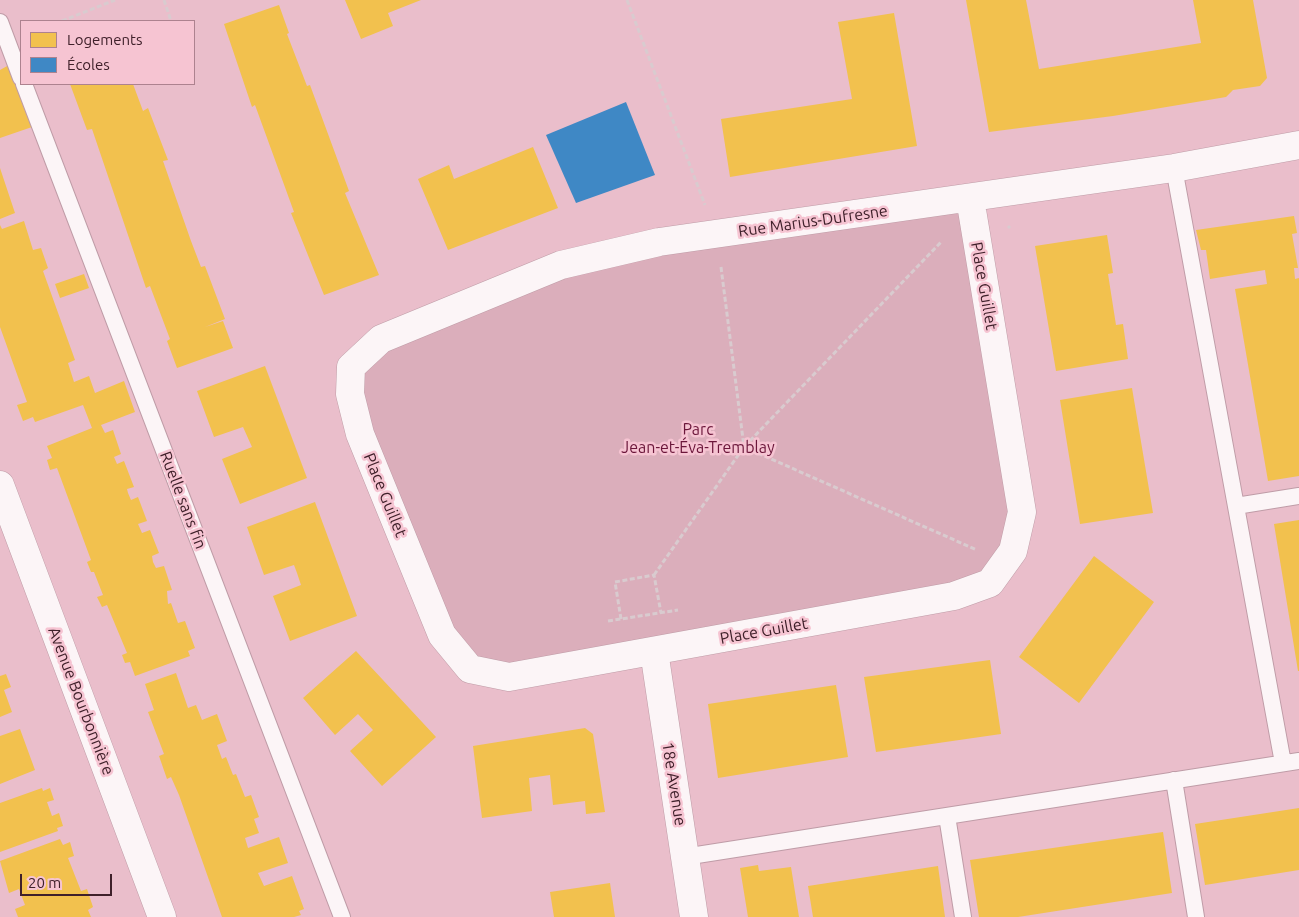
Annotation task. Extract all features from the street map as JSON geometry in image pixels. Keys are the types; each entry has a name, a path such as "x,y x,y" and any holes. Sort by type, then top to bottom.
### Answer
{"street":[{"name":"Rue Marius-Dufresne","path":"351,367 381,339 562,265 659,242 1174,168 1299,145"},
{"name":"Place Guillet","path":"351,367 350,394 360,434 442,635 470,670 509,677 954,596 990,583 1013,550 1022,512 970,198"},
{"name":"Avenue Bourbonnière","path":"0,485 162,917"},
{"name":"18e Avenue","path":"654,651 694,917"}],"lane":[{"path":"0,22 20,75"},
{"name":"Ruelle sans fin","path":"24,85 342,917"},
{"path":"684,857 1291,762 1236,506 1174,168"},
{"path":"1236,506 1299,496"},
{"path":"1174,780 1196,917"},
{"path":"946,816 963,917"}],"path":[{"path":"65,20 115,0"},
{"path":"164,0 171,20"},
{"path":"627,0 707,210"},
{"path":"621,619 615,582 654,575 744,447 942,241"},
{"path":"720,267 744,447"},
{"path":"744,447 984,553"},
{"path":"654,575 661,613"},
{"path":"608,621 678,610"}],"green space":[{"name":"Parc Jean-et-Éva-Tremblay","path":"970,198 1022,512 990,583 509,677 442,635 351,367 561,265"}],"building: Logements":[{"path":"345,0 421,0 388,13 393,26 361,39"},
{"path":"966,0 1026,0 1039,69 1201,43 1193,0 1253,0 1267,78 1260,86 1233,90 1226,97 1113,116 989,132"},
{"path":"279,5 289,33 287,34 307,86 310,85 349,191 345,193 379,275 324,295 291,213 294,212 255,105 252,107 224,24"},
{"path":"894,13 917,146 730,177 721,119 852,99 838,22"},
{"path":"9,65 32,127 0,138 0,70"},
{"path":"70,85 133,85 143,111 148,108 168,160 163,161 191,241 201,267 205,266 225,319 205,327 223,321 233,348 177,368 167,341 170,339 150,286 146,288 92,129 87,130"},
{"path":"533,147 558,208 448,250 418,179 449,165 454,179"},
{"path":"0,168 15,213 0,219"},
{"path":"1294,216 1297,233 1292,234 1298,268 1294,268 1295,279 1299,278 1299,476 1268,481 1235,289 1267,284 1265,270 1210,279 1206,250 1201,250 1196,230"},
{"path":"24,221 33,250 41,248 48,268 43,271 75,360 68,363 74,382 89,376 95,393 124,381 135,412 101,425 105,433 113,430 121,454 114,457 117,464 124,461 134,487 127,489 128,493 131,500 138,497 147,521 138,524 142,533 150,530 159,553 152,556 153,562 156,568 164,566 172,590 167,591 168,604 171,603 178,623 185,621 195,648 188,651 190,656 135,676 130,662 125,663 122,655 127,653 107,605 102,607 97,597 103,595 94,572 91,572 87,562 91,560 57,468 50,470 47,460 52,458 47,446 92,428 83,405 35,422 33,417 23,421 17,405 27,402 0,327 0,225 2,229"},
{"path":"1107,235 1113,273 1108,274 1116,325 1123,324 1128,359 1056,371 1035,246"},
{"path":"84,274 89,288 60,298 55,284"},
{"path":"265,366 307,478 240,504 222,459 252,447 243,427 214,437 197,391"},
{"path":"1132,388 1153,513 1080,524 1060,400"},
{"path":"315,502 357,616 290,641 273,596 301,585 294,565 264,575 247,527"},
{"path":"1299,520 1299,671 1298,671 1274,524"},
{"path":"1094,556 1154,602 1079,703 1019,657"},
{"path":"356,651 436,737 382,786 350,751 373,730 358,714 335,735 303,698"},
{"path":"990,660 1001,734 876,752 864,677"},
{"path":"176,673 188,708 196,705 202,720 217,714 227,741 217,745 222,759 226,757 233,775 236,774 245,797 251,795 259,817 254,819 259,833 245,838 248,848 279,837 288,863 258,873 264,886 292,876 304,909 299,911 301,915 294,917 222,917 179,795 171,777 167,779 159,756 164,754 148,712 154,710 145,684"},
{"path":"6,674 11,687 4,690 12,712 0,717 0,676"},
{"path":"836,685 848,757 718,778 708,704"},
{"path":"585,728 593,734 605,812 586,814 585,801 553,805 550,775 529,778 532,811 482,818 473,746"},
{"path":"20,729 35,770 0,784 0,736"},
{"path":"42,788 43,791 50,788 54,800 47,802 52,816 59,813 63,826 57,828 58,831 0,852 0,803"},
{"path":"1299,808 1299,870 1205,885 1195,824"},
{"path":"1163,832 1172,893 1018,917 979,917 970,860"},
{"path":"60,839 63,845 70,842 74,856 68,858 81,891 87,889 93,907 88,910 91,917 18,917 15,909 25,905 19,889 9,893 0,861"},
{"path":"758,865 759,871 791,867 799,917 748,917 740,868"},
{"path":"938,866 945,917 813,917 808,886"},
{"path":"610,883 615,917 554,917 550,892"}],"building: Écoles":[{"path":"626,102 655,175 576,203 546,135"}]}
